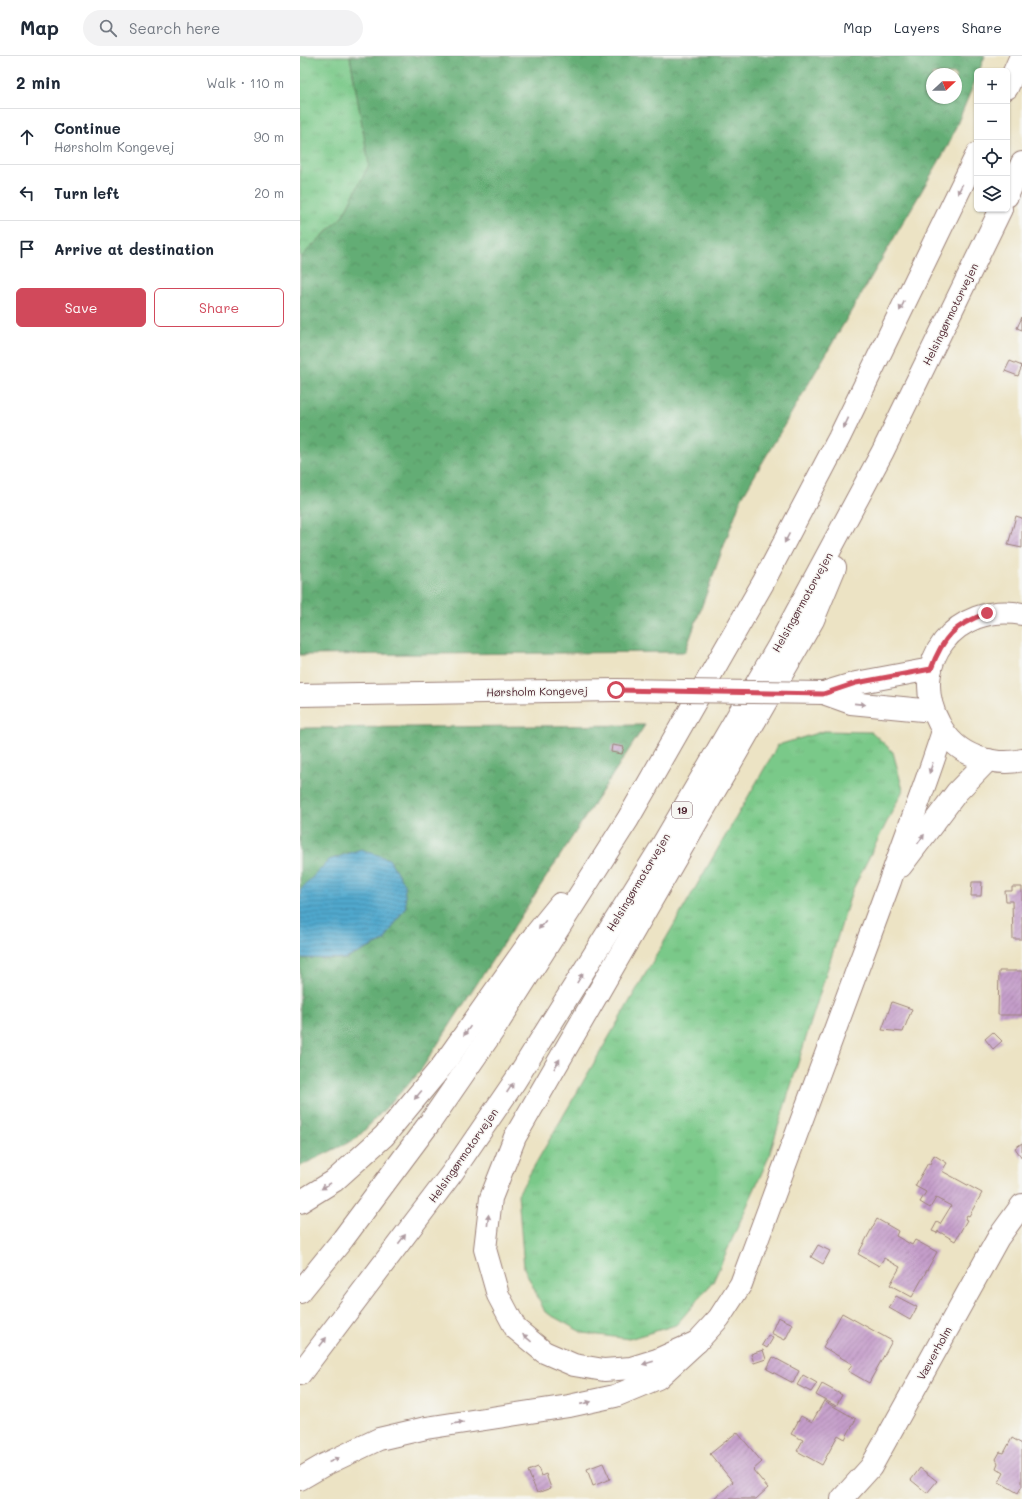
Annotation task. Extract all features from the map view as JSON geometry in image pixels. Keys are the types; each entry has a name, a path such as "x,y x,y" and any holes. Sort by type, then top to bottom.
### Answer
{"main road":[{"path":"1010,81 1021,56"},
{"path":"300,1292 343,1239 440,1108 493,1031 628,819 763,583 836,445 974,160"},
{"path":"1010,189 1022,163"},
{"name":"Helsingørmotorvejen","path":"300,1374 452,1173 515,1081 660,848 779,645 883,451 1000,212"},
{"path":"696,1342 658,1360 631,1368 604,1370 574,1365 544,1352 516,1329 498,1296 485,1249 491,1198 515,1138 813,620 883,451"},
{"path":"1022,614 1008,611 987,613 967,621 951,633 938,650 931,669 929,690 932,711 943,731 955,745 971,754 988,760 1002,762 1022,760"},
{"name":"Hørsholm Kongevej","path":"823,694 856,683 931,669"},
{"name":"Hørsholm Kongevej","path":"300,695 616,690 823,694 851,703 932,711"},
{"path":"300,1479 324,1465 379,1439 426,1428 569,1406 615,1396 658,1378 719,1318 740,1284 890,881 943,731"},
{"path":"890,881 957,792 988,760"},
{"path":"300,1202 334,1181 384,1136 443,1065 534,936 628,819"},
{"name":"Væverholm","path":"842,1499 871,1468 998,1238 1022,1205"}],"green space":[{"path":"300,56 350,56 370,165 342,217 300,258"},
{"path":"350,56 985,56 980,68 974,68 974,83 948,146 741,499 685,652 300,655 300,258 342,217 369,165"},
{"path":"645,725 419,1073 356,1139 300,1166 300,958 345,959 384,941 406,906 302,888 300,890 300,728"},
{"path":"824,731 872,732 893,752 903,790 852,891 768,1159 713,1282 676,1325 629,1339 583,1333 545,1312 524,1268 518,1194 778,745"}],"water":[{"path":"361,849 389,859 404,884 406,906 384,941 345,959 300,958 300,890 329,860"}],"building":[{"path":"1022,317 1022,330 1017,328"},
{"path":"1010,361 1022,366 1018,376 1005,371"},
{"path":"1016,516 1022,518 1022,548 1008,545"},
{"path":"612,745 624,747 622,754 611,752"},
{"path":"972,882 982,882 981,896 971,896"},
{"path":"1012,887 1022,887 1022,939 1013,939 1012,901 1006,901 1005,891 1012,891"},
{"path":"999,971 1022,971 1022,1015 998,1015"},
{"path":"892,1002 912,1009 903,1032 882,1030"},
{"path":"993,1032 1002,1041 993,1049 985,1039"},
{"path":"1022,1143 1022,1158 1015,1148"},
{"path":"934,1155 947,1163 942,1171 982,1193 969,1216 967,1215 965,1219 967,1220 955,1241 938,1231 937,1233 932,1231 937,1222 940,1224 951,1206 936,1198 930,1208 920,1202 926,1192 915,1186 928,1163 930,1164"},
{"path":"877,1219 898,1231 896,1236 912,1245 915,1240 937,1252 912,1297 890,1285 900,1267 884,1258 879,1266 858,1254"},
{"path":"818,1245 830,1251 823,1264 811,1257"},
{"path":"896,1296 917,1307 910,1320 889,1308"},
{"path":"842,1313 892,1341 869,1383 848,1371 852,1364 823,1347"},
{"path":"778,1317 793,1324 785,1340 771,1333"},
{"path":"768,1335 773,1338 767,1348 762,1345"},
{"path":"763,1350 766,1359 754,1363 751,1354"},
{"path":"773,1357 799,1371 793,1383 767,1369"},
{"path":"803,1375 817,1383 811,1392 797,1385"},
{"path":"822,1384 842,1395 836,1406 816,1395"},
{"path":"824,1401 856,1419 845,1439 838,1435 822,1465 797,1451 803,1440 791,1434 801,1416 812,1422"},
{"path":"737,1432 762,1462 753,1470 768,1488 756,1499 713,1499 733,1482 710,1454"},
{"path":"1012,1438 1022,1444 1022,1486 1018,1493 999,1482 1004,1473 996,1468 998,1463 996,1459 1000,1452 1004,1453"},
{"path":"603,1463 610,1479 593,1486 587,1469"},
{"path":"538,1467 541,1476 546,1474 551,1488 537,1493 528,1471"},
{"path":"920,1468 937,1481 927,1493 911,1480"}],"route":[{"path":"616,690 823,694 856,683 931,669 938,650 951,633 967,621 987,613"}]}
